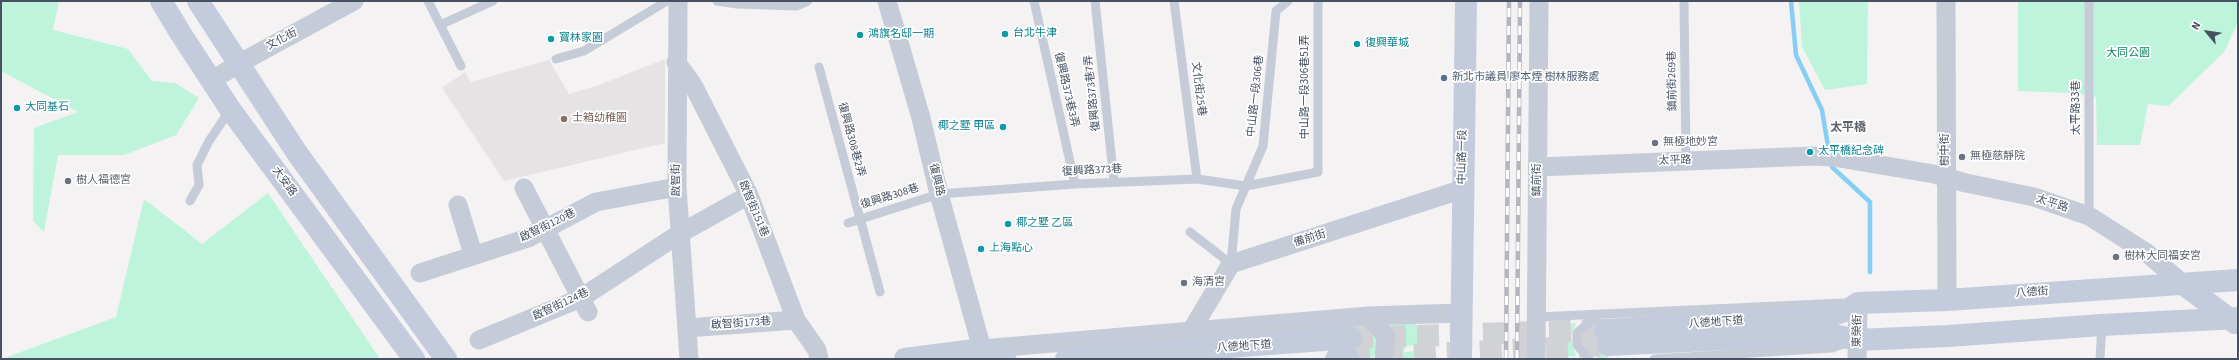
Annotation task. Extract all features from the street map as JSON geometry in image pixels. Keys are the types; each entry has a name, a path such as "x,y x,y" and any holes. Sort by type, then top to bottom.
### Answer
{"street":[{"name":"大安路","path":"161,1 230,109 414,359"},
{"path":"198,1 297,153 446,359"},
{"name":"啟智街","path":"678,1 676,62 677,188 688,359"},
{"name":"復興路","path":"887,1 921,118 939,194 984,354"},
{"name":"中山路一段","path":"1461,359 1466,1"},
{"name":"鎮前街","path":"1536,359 1540,1"},
{"name":"樹中街","path":"1946,1 1947,300"},
{"name":"文化街","path":"211,81 238,64 349,2"},
{"name":"啟智街151巷","path":"676,62 693,86 749,195 796,320 817,350 819,359"},
{"name":"太平路","path":"1538,167 1813,156 1833,157 1934,174 1946,178 2034,197 2088,216 2147,253 2183,284 2235,321"},
{"path":"524,188 546,228 584,305"},
{"name":"啟智街120巷","path":"420,273 473,254 528,238 596,202 677,188"},
{"name":"備前街","path":"1232,264 1463,189"},
{"name":"啟智街124巷","path":"479,340 584,305 679,234 749,195"},
{"path":"458,206 473,254"},
{"path":"1191,331 1232,264"},
{"name":"八德街","path":"1829,325 1858,303 1947,300 2238,280"},
{"name":"東榮街","path":"1857,350 1858,303"},
{"path":"905,359 984,354 1191,331 1368,316 1461,313"},
{"path":"1368,316 1380,328 1386,338 1384,359"},
{"name":"啟智街173巷","path":"687,328 796,320"},
{"path":"1829,325 1857,350 1948,336 2102,325 2235,321"},
{"name":"八德地下道","path":"1604,330 1829,325"},
{"name":"八德地下道","path":"1066,359 1345,352"},
{"path":"984,354 1005,359"}],"lane":[{"path":"428,1 461,66"},
{"path":"440,25 493,1"},
{"path":"556,59 584,51 667,1"},
{"path":"717,1 737,4 797,6 808,1"},
{"name":"復興路373巷3弄","path":"1034,1 1074,184"},
{"name":"復興路373巷7弄","path":"1095,1 1114,182"},
{"name":"文化街25巷","path":"1174,1 1197,179"},
{"name":"中山路一段306巷","path":"1232,264 1236,209 1263,146 1276,12 1288,1"},
{"name":"中山路一段306巷51弄","path":"1318,1 1318,172"},
{"name":"鎮前街269巷","path":"1684,1 1686,161"},
{"name":"太平路33巷","path":"2088,216 2089,1"},
{"name":"復興路308巷2弄","path":"819,67 880,292"},
{"path":"190,202 199,185 197,165 209,141 230,109"},
{"name":"復興路373巷","path":"939,194 1074,184 1197,179 1246,186 1318,172"},
{"name":"復興路308巷","path":"848,223 859,218 939,194"},
{"path":"1190,232 1232,264"},
{"path":"1589,359 1577,345 1577,332 1858,303"},
{"path":"1537,317 1604,330"},
{"path":"2100,359 2102,325"},
{"path":"1654,359 1677,359 1832,348 1857,350"}],"shaded area":[{"name":"士箱幼稚園","path":"665,59 665,143 504,181 442,88 465,72 471,82 549,60 569,94 599,85"}],"green space":[{"path":"1,1 59,1 53,30 128,49 152,81 175,83 199,98 176,135 124,155 58,155 44,232 33,221 34,128 78,112 1,71"},
{"path":"1799,1 1868,1 1867,84 1825,90 1802,47"},
{"name":"大同公園","path":"2018,1 2238,1 2238,22 2224,52 2168,106 2148,104 2140,145 2097,145 2096,97 2074,93 2018,91"},
{"path":"268,193 380,359 2,359 116,317 144,199 202,244"},
{"path":"1608,317 1608,358 1598,358 1588,351 1586,337 1591,324 1598,319"},
{"path":"1355,319 1379,334 1376,353 1371,359 1355,359"},
{"path":"1416,319 1418,345 1405,346 1404,352 1417,351 1418,359 1391,359 1391,320"},
{"path":"1576,323 1571,337 1576,356 1564,357 1563,324"}],"waterway":[{"path":"1791,1 1796,55 1822,110 1829,152"},
{"path":"1831,161 1832,167 1870,202 1870,272"}],"tunnel":[{"path":"1351,338 1605,330"},
{"path":"1348,358 1608,345"}],"railway":[{"path":"1506,359 1509,1"},
{"path":"1517,359 1520,1"}],"place":[{"name":"台北牛津","path":"1005,34"},
{"name":"鴻旗名邸一期","path":"860,35"},
{"name":"寶林家園","path":"551,39"},
{"name":"復興華城","path":"1357,44"},
{"name":"新北市議員 廖本煙 樹林服務處","path":"1444,78"},
{"name":"大同基石","path":"17,108"},
{"name":"士箱幼稚園","path":"564,119"},
{"name":"椰之墅 甲區","path":"1003,127"},
{"name":"無極地妙宮","path":"1655,143"},
{"name":"太平橋紀念碑","path":"1810,152"},
{"name":"無極慈靜院","path":"1962,157"},
{"name":"樹人福德宮","path":"68,181"},
{"name":"椰之墅 乙區","path":"1008,224"},
{"name":"上海點心","path":"981,249"},
{"name":"樹林大同福安宮","path":"2116,257"},
{"name":"海清宮","path":"1184,283"}],"district":[{"name":"太平橋","path":"1848,128"}]}
